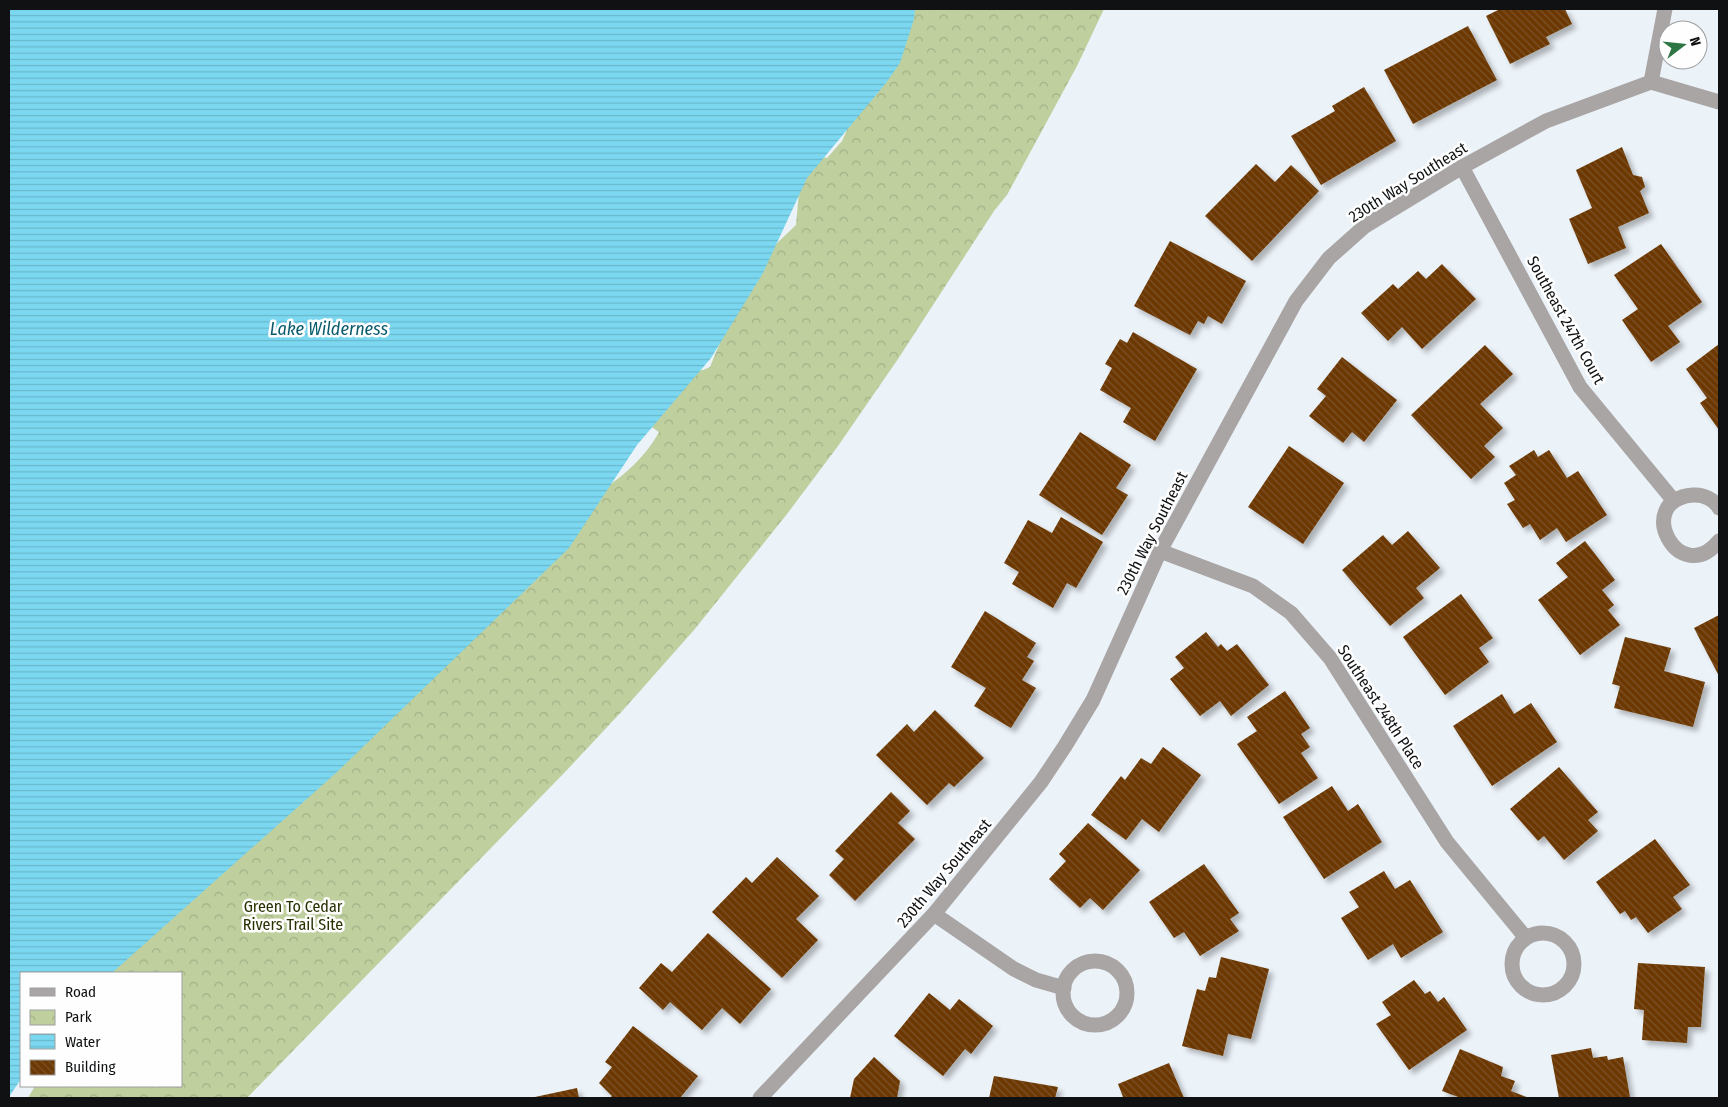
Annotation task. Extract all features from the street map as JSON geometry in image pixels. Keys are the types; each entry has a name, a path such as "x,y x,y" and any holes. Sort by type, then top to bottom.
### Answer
{"street":[{"path":"1665,9 1651,82 1719,102"},
{"name":"230th Way Southeast","path":"760,1098 934,914 1041,782 1093,700 1160,551 1296,301 1328,258 1365,226 1462,167 1546,121 1651,82"},
{"name":"Southeast 247th Court","path":"1462,167 1580,387 1674,501"},
{"path":"1719,508 1708,498 1697,494 1685,496 1674,501 1667,510 1663,522 1665,534 1670,544 1680,552 1691,555 1703,554 1713,548 1719,541"},
{"name":"Southeast 248th Place","path":"1160,551 1253,586 1292,613 1330,658 1447,842 1526,938"},
{"path":"934,914 1014,969 1036,980 1064,988"},
{"path":"1549,932 1560,937 1569,946 1574,957 1575,969 1570,981 1562,990 1550,995 1538,995 1526,990 1518,982 1513,970 1512,958 1517,947 1526,938 1536,933 1549,932"},
{"path":"1100,961 1112,965 1121,974 1127,985 1127,998 1123,1009 1115,1019 1103,1024 1091,1025 1079,1021 1070,1012 1064,1001 1064,988 1068,977 1076,967 1088,962 1100,961"}],"green space":[{"name":"Green To Cedar Rivers Trail Site","path":"902,9 1104,9 1077,66 1007,195 994,211 898,359 838,446 787,514 694,630 624,709 247,1098 28,1098 34,1087 182,1087 182,972 110,972 589,500 619,478 645,453 659,432 650,426 691,371 710,367 750,269 796,225 799,191 798,150 827,158 842,141"}],"water":[{"name":"Lake Wilderness","path":"9,9 915,9 914,19 900,63 886,83 807,178 763,273 711,358 637,445 569,548 337,772 113,972 20,972 20,1080 9,1097"}],"building":[{"path":"1500,9 1565,9 1572,24 1546,37 1550,44 1510,64 1486,16"},
{"path":"1468,26 1497,80 1413,124 1384,70"},
{"path":"1364,87 1396,141 1321,185 1291,136 1335,111 1332,106"},
{"path":"1622,147 1633,175 1642,177 1645,187 1640,191 1649,213 1618,227 1626,248 1588,264 1569,219 1592,208 1576,170"},
{"path":"1256,164 1275,182 1291,165 1319,191 1252,261 1205,216"},
{"path":"1170,241 1246,281 1222,324 1208,316 1204,324 1198,321 1190,335 1134,306"},
{"path":"1661,244 1702,302 1668,326 1680,342 1651,362 1622,320 1638,309 1614,275"},
{"path":"1442,264 1476,299 1422,349 1402,327 1388,341 1361,313 1393,284 1398,289 1418,271 1426,279"},
{"path":"1133,332 1197,369 1155,441 1123,422 1131,408 1100,390 1112,368 1105,364 1120,339 1127,343"},
{"path":"1719,344 1719,430 1700,403 1707,398 1686,369"},
{"path":"1485,345 1513,374 1480,404 1503,428 1484,446 1495,457 1471,479 1411,415"},
{"path":"1342,357 1397,400 1364,442 1352,432 1343,443 1309,416 1326,396 1317,389"},
{"path":"1080,432 1131,465 1116,488 1128,495 1102,535 1039,495"},
{"path":"1289,446 1344,483 1303,544 1248,507"},
{"path":"1534,450 1538,457 1549,450 1567,478 1578,471 1607,515 1566,542 1557,528 1540,540 1530,524 1523,528 1507,504 1515,500 1504,483 1516,475 1509,466"},
{"path":"1061,517 1103,542 1076,588 1067,583 1053,608 1012,584 1019,572 1004,563 1028,520 1052,533"},
{"path":"1408,531 1440,568 1416,588 1424,598 1390,626 1342,570 1383,535 1392,545"},
{"path":"1585,541 1615,580 1602,590 1614,605 1608,610 1620,625 1580,655 1538,600 1568,577 1556,563"},
{"path":"1461,594 1493,638 1479,648 1489,662 1445,695 1403,637"},
{"path":"985,611 1036,643 1027,657 1034,661 1022,680 1036,688 1011,728 974,706 986,688 951,667"},
{"path":"1719,615 1719,676 1694,628"},
{"path":"1206,632 1218,647 1221,644 1227,651 1237,644 1269,685 1231,716 1220,701 1200,716 1170,679 1184,668 1175,657"},
{"path":"1625,637 1671,648 1664,671 1705,682 1693,727 1614,708 1620,686 1612,684"},
{"path":"1285,691 1310,728 1301,734 1310,747 1301,753 1318,778 1279,804 1237,744 1257,731 1247,717"},
{"path":"1502,694 1514,714 1531,703 1557,742 1492,786 1453,726"},
{"path":"935,710 984,758 954,787 949,783 927,805 876,755 907,724 914,732"},
{"path":"1163,747 1201,775 1159,832 1142,819 1126,840 1091,815 1121,776 1125,780 1141,758 1151,764"},
{"path":"1559,767 1598,812 1588,820 1598,831 1564,860 1544,836 1538,841 1510,809"},
{"path":"1332,786 1348,811 1358,804 1382,842 1324,879 1283,817"},
{"path":"891,792 910,811 898,823 915,839 855,901 829,875 844,859 835,851"},
{"path":"1088,823 1140,870 1103,910 1090,898 1080,908 1049,879 1066,861 1059,854"},
{"path":"1655,839 1690,885 1673,897 1682,909 1648,933 1636,917 1631,920 1625,911 1620,914 1596,882"},
{"path":"777,857 819,896 796,919 818,940 782,978 712,912 746,877 752,883"},
{"path":"1204,864 1239,913 1230,919 1239,931 1200,956 1184,932 1174,938 1149,902"},
{"path":"1384,871 1395,889 1410,880 1443,932 1401,958 1393,944 1368,960 1341,918 1359,907 1349,892"},
{"path":"708,933 771,989 740,1024 722,1008 702,1030 670,1002 663,1010 639,988 661,963 672,972"},
{"path":"1221,957 1269,969 1251,1039 1228,1034 1223,1056 1182,1046 1197,989 1205,991 1209,977 1216,978"},
{"path":"1638,963 1705,967 1701,1027 1688,1027 1687,1043 1642,1040 1644,1010 1634,1009"},
{"path":"1414,980 1425,994 1430,991 1438,1002 1444,997 1467,1030 1409,1070 1376,1024 1391,1015 1382,1002"},
{"path":"929,993 950,1010 959,999 993,1026 971,1054 965,1049 943,1076 894,1036"},
{"path":"633,1026 698,1076 680,1098 610,1098 612,1096 599,1083 612,1067 605,1062"},
{"path":"1591,1048 1593,1058 1607,1056 1608,1060 1623,1057 1630,1097 1559,1098 1551,1055"},
{"path":"1460,1049 1503,1067 1501,1076 1515,1081 1511,1091 1529,1098 1461,1098 1442,1091"},
{"path":"874,1057 900,1081 897,1098 850,1098 854,1079"},
{"path":"1169,1063 1184,1098 1119,1098 1123,1097 1118,1084"},
{"path":"994,1076 1058,1087 1055,1098 989,1098"},
{"path":"577,1088 579,1098 535,1098 535,1097"}]}
